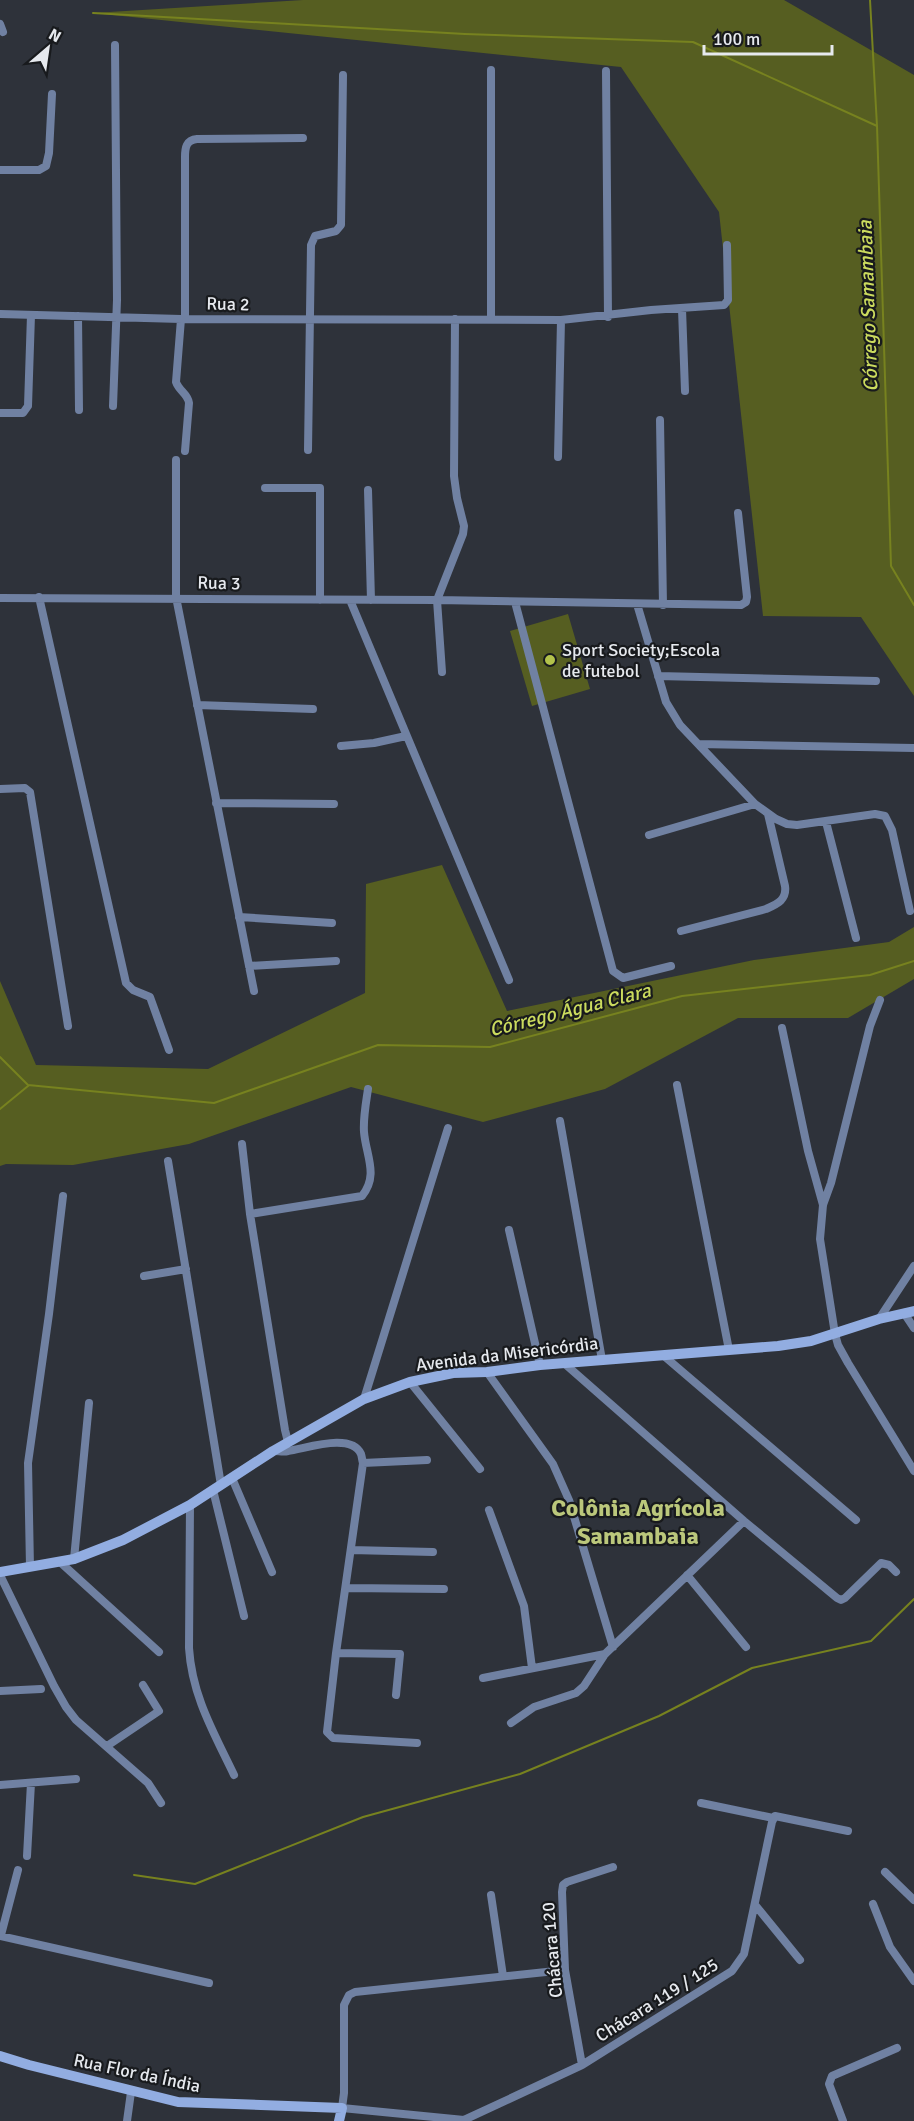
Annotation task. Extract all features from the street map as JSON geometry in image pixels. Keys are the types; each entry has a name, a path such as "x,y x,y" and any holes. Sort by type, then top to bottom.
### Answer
{"street":[{"path":"114,406 117,317 115,45"},
{"path":"491,70 491,319"},
{"path":"606,71 608,316"},
{"path":"308,450 310,251 312,240 318,234 336,231 341,225 344,75"},
{"path":"0,170 39,170 46,166 50,153 52,94"},
{"path":"184,451 188,400 176,382 183,318 184,157 187,143 197,139 303,138"},
{"name":"Rua 2","path":"0,314 183,318 561,320 651,310 718,307 726,304 728,300 727,245"},
{"path":"682,309 686,391"},
{"path":"0,413 23,413 28,406 32,315"},
{"path":"78,316 79,410"},
{"path":"441,672 437,600 463,534 464,526 454,483 455,320"},
{"path":"558,457 561,320"},
{"path":"660,420 663,605"},
{"path":"176,460 176,597 254,991"},
{"path":"265,488 320,488 320,600"},
{"path":"368,490 371,600"},
{"name":"Rua 3","path":"0,597 176,597 739,605 745,603 747,597 738,513"},
{"path":"39,597 126,983 133,990 150,997 169,1050"},
{"path":"350,600 509,980"},
{"path":"515,602 613,971 623,978 671,966"},
{"path":"637,604 670,711 680,725 755,804 787,824 826,822 875,814 885,816 892,830 910,911"},
{"path":"658,676 876,681"},
{"path":"197,705 313,709"},
{"path":"341,746 374,743 406,736"},
{"path":"699,744 914,748"},
{"path":"0,789 25,788 30,792 68,1026"},
{"path":"216,803 334,804"},
{"path":"650,835 755,804"},
{"path":"681,931 766,909 783,899 786,891 768,814"},
{"path":"826,822 856,938"},
{"path":"239,917 332,922"},
{"path":"249,966 336,961"},
{"path":"880,1000 870,1026 831,1184 823,1204 820,1239 838,1345 914,1470"},
{"path":"782,1028 810,1161 823,1204"},
{"path":"677,1085 729,1350"},
{"path":"250,1214 362,1196 370,1183 372,1169 364,1131 368,1089"},
{"path":"560,1121 602,1360"},
{"path":"364,1399 448,1128"},
{"path":"242,1144 250,1214 288,1442"},
{"path":"168,1161 217,1487 244,1616"},
{"path":"30,1567 28,1463 63,1196"},
{"path":"509,1230 540,1365"},
{"path":"879,1319 914,1266"},
{"path":"144,1276 186,1269"},
{"path":"909,1312 914,1328"},
{"name":"Avenida da Misericórdia","path":"0,1573 60,1562 123,1540 190,1505 273,1451 364,1399 410,1382 453,1373 487,1372 540,1365 778,1346 811,1341 879,1319 909,1312"},
{"path":"664,1356 856,1520"},
{"path":"565,1364 744,1521 837,1598 841,1600 845,1598 881,1563 889,1565 896,1572"},
{"path":"487,1372 553,1464 561,1479 612,1647"},
{"path":"410,1382 480,1469"},
{"path":"74,1558 89,1403"},
{"path":"273,1451 289,1451 331,1443 354,1446 361,1453 363,1463 327,1732 328,1736 333,1738 417,1743"},
{"path":"363,1463 427,1460"},
{"path":"232,1478 272,1572"},
{"path":"190,1505 190,1670 199,1701 234,1775"},
{"path":"489,1510 524,1606 532,1668"},
{"path":"511,1723 534,1707 576,1693 584,1686 605,1654 744,1521"},
{"path":"351,1550 433,1552"},
{"path":"60,1562 159,1652"},
{"path":"0,1573 66,1707 76,1720 148,1783 161,1803"},
{"path":"687,1575 746,1647"},
{"path":"346,1588 444,1589"},
{"path":"336,1653 400,1654 396,1695"},
{"path":"483,1678 605,1654"},
{"path":"107,1746 159,1711 142,1685"},
{"path":"0,1690 41,1689"},
{"path":"0,1785 76,1779"},
{"path":"27,1856 31,1783"},
{"path":"701,1803 848,1831"},
{"name":"Chácara 119 / 125","path":"465,2120 582,2064 732,1971 744,1954 774,1817"},
{"name":"Chácara 120","path":"582,2064 565,1970 563,1885 613,1867"},
{"path":"18,1870 0,1935 209,1983"},
{"path":"885,1872 914,1900"},
{"path":"491,1895 503,1976"},
{"path":"873,1904 890,1947 914,1981"},
{"path":"756,1906 800,1960"},
{"path":"339,2121 344,2093 344,2005 349,1995 355,1992 565,1970"},
{"path":"843,2121 830,2084 832,2076 897,2048"},
{"name":"Rua Flor da Índia","path":"0,2056 131,2092 178,2102 342,2109"},
{"path":"127,2121 131,2092"},
{"path":"342,2109 465,2120"}],"green space":[{"path":"303,0 784,0 914,75 914,696 861,617 763,616 719,212 621,67 93,13"},
{"name":"Sport Society;Escola de futebol","path":"568,614 590,689 532,706 510,631"},
{"path":"442,865 507,1011 754,960 889,942 914,927 914,979 848,1018 738,1018 605,1089 483,1122 351,1087 189,1144 73,1165 6,1164 0,1166 0,981 36,1065 208,1069 365,993 366,884"}],"waterway":[{"name":"Córrego Samambaia","path":"870,0 877,126 891,566 914,605"},
{"path":"93,13 465,34 693,42 877,126"},
{"name":"Córrego Água Clara","path":"0,1057 28,1085 214,1103 378,1045 490,1047 682,996 870,975 914,961"},
{"path":"0,1109 28,1086"},
{"path":"134,1875 195,1884 363,1817 520,1774 659,1716 752,1668 871,1641 914,1599"}],"place":[{"name":"Sport Society;Escola de futebol","path":"550,660"}],"district":[{"name":"Colônia Agrícola Samambaia","path":"638,1522"}]}
